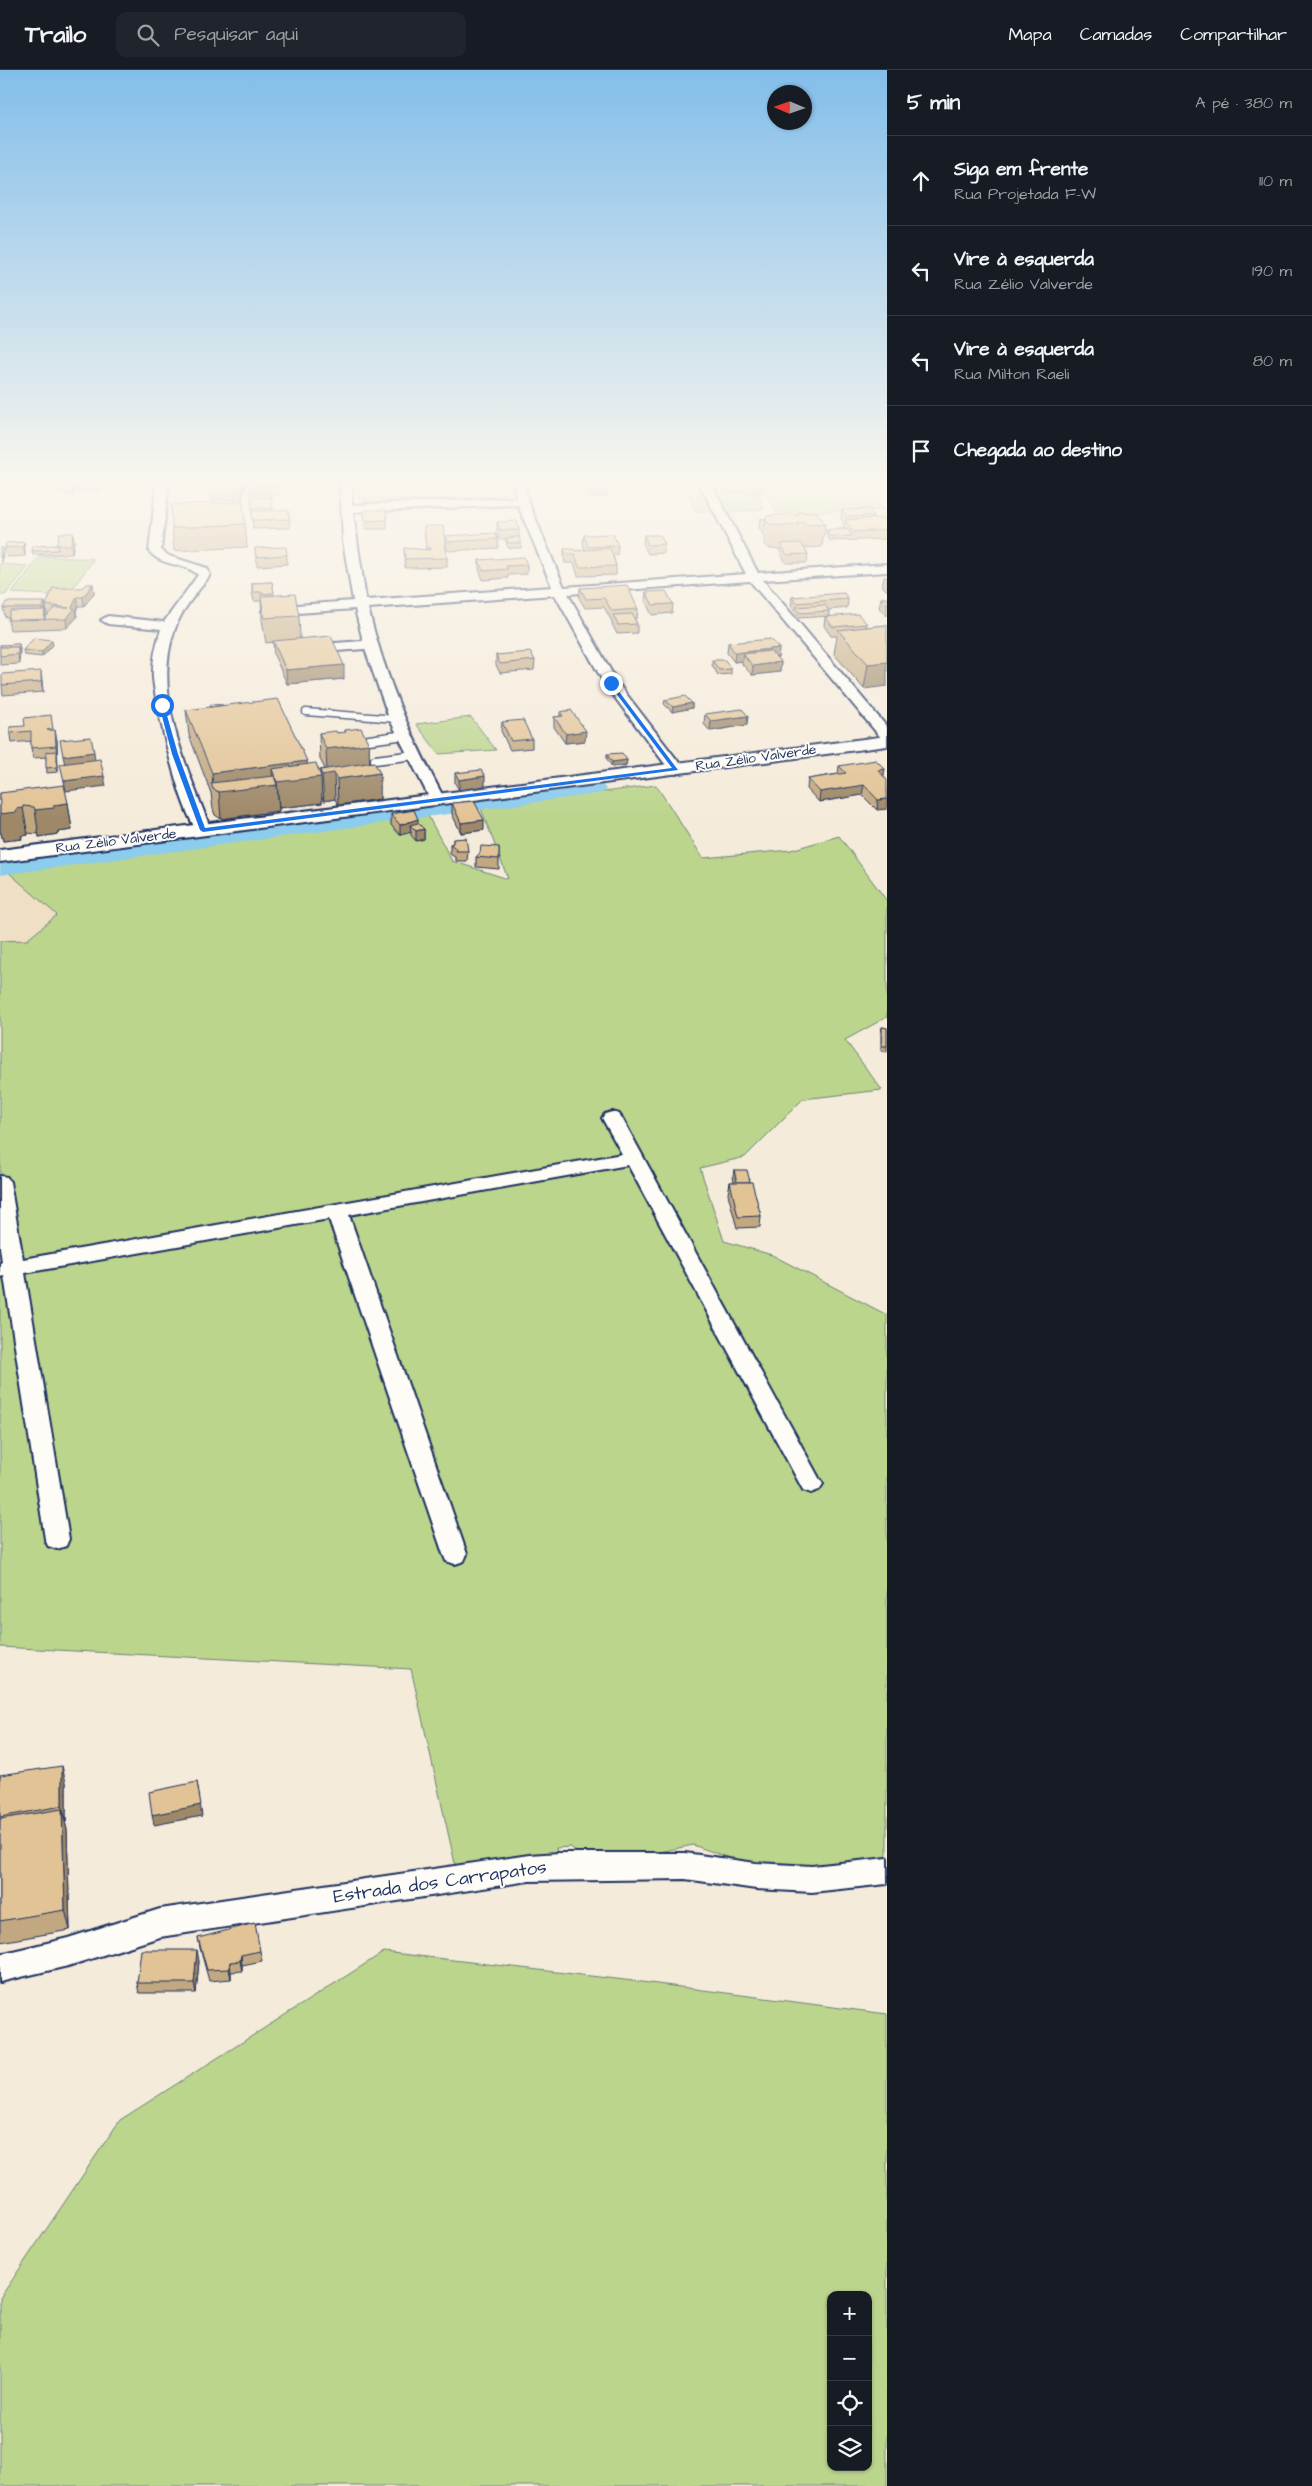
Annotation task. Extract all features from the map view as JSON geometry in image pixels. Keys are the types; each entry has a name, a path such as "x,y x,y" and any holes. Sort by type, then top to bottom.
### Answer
{"street":[{"path":"190,594 168,626 162,650 162,705 175,754 203,830"},
{"path":"360,594 371,644 397,719 437,800"},
{"path":"268,612 531,594"},
{"path":"561,594 611,683 676,769"},
{"path":"767,594 887,736"},
{"path":"108,620 168,626"},
{"path":"295,650 371,644"},
{"name":"Rua Zélio Valverde","path":"0,856 887,741"},
{"path":"612,1118 811,1484"},
{"path":"7,1269 634,1158"},
{"path":"0,1182 7,1269 57,1539"},
{"path":"337,1211 455,1554"},
{"name":"Estrada dos Carrapatos","path":"0,1968 68,1952 160,1923 529,1868 559,1866 685,1866 756,1876 812,1879 887,1871"}],"lane":[{"path":"306,712 397,719"},
{"path":"347,743 404,735"},
{"path":"375,760 415,755"}],"shaded area":[{"path":"0,872 8,872 57,915 27,940 0,941"}],"green space":[{"path":"26,594 69,594 67,596"},
{"path":"471,717 496,750 439,754 416,724"},
{"path":"598,785 603,792 656,785 703,858 791,850 839,836 887,901 887,1017 845,1040 882,1090 803,1099 745,1157 700,1168 724,1241 772,1255 887,1315 887,1871 749,1865 693,1845 655,1853 582,1859 571,1847 556,1848 559,1866 456,1868 411,1669 0,1647 0,941 27,940 57,915 8,872 427,814 452,861 508,879 478,801"},
{"path":"384,1952 642,1982 887,2014 887,2486 0,2486 0,2298 120,2120"}],"building":[{"path":"51,594 86,594 83,597 77,597 72,608 75,608 66,619 8,620 10,611 45,610 44,619 54,608 69,608 46,605"},
{"path":"295,594 299,616 264,618 261,596"},
{"path":"583,594 631,594 638,609 612,611 604,598 586,599"},
{"path":"647,594 667,594 673,604 653,605"},
{"path":"844,594 848,599 796,603 792,597"},
{"path":"881,598 887,598 887,606"},
{"path":"6,602 45,602 42,608 3,608"},
{"path":"825,605 829,611 800,613 796,607"},
{"path":"632,614 637,624 618,625 613,615"},
{"path":"858,614 867,624 833,627 825,617"},
{"path":"887,625 887,662 868,664 838,630"},
{"path":"331,636 344,665 286,670 273,641"},
{"path":"34,638 52,640 42,652 23,650"},
{"path":"771,639 779,648 735,653 728,643"},
{"path":"19,644 19,651 18,647 0,647 0,645"},
{"path":"0,647 18,647 18,654 0,656"},
{"path":"770,651 781,662 753,666 743,654"},
{"path":"530,652 535,660 500,664 496,655"},
{"path":"712,660 725,660 731,669 719,670"},
{"path":"41,671 41,682 2,685 2,674"},
{"path":"685,696 692,703 673,707 665,700"},
{"path":"278,699 307,761 212,773 186,710"},
{"path":"211,704 223,705 210,707"},
{"path":"742,709 748,716 711,721 705,714"},
{"path":"571,710 586,731 566,734 554,717 563,716 560,712"},
{"path":"51,715 53,729 47,730 55,730 56,746 31,748 31,731 10,733 10,727 25,726 24,718"},
{"path":"523,720 532,739 511,741 502,722"},
{"path":"361,728 369,744 326,749 319,733 346,732 345,730"},
{"path":"91,737 94,752 63,756 60,740"},
{"path":"57,751 57,767 46,768 46,752"},
{"path":"622,753 627,760 612,762 607,754"},
{"path":"100,759 104,776 64,781 60,764"},
{"path":"876,760 885,769 878,770 887,780 887,799 878,800 864,785 820,792 808,779 846,773 839,766"},
{"path":"374,762 380,773 337,779 334,773 322,775 320,770"},
{"path":"316,763 321,777 277,782 272,769"},
{"path":"481,770 485,776 459,780 455,773"},
{"path":"274,776 277,785 219,792 213,789 211,783"},
{"path":"64,785 68,803 54,805 54,808 35,810 34,807 23,806 23,808 16,809 17,812 0,814 0,793"},
{"path":"474,801 484,820 461,823 452,803"},
{"path":"414,810 418,819 400,825 391,814"},
{"path":"418,823 424,829 416,831 410,825"},
{"path":"466,838 468,851 456,851 457,849 450,844 453,843 453,839"},
{"path":"481,846 499,847 499,859 476,857 480,853"},
{"path":"882,1027 887,1028 887,1046 882,1046"},
{"path":"734,1170 747,1170 750,1182 737,1182"},
{"path":"730,1182 752,1182 761,1216 738,1217"},
{"path":"62,1766 62,1806 0,1817 0,1775"},
{"path":"197,1782 201,1805 152,1815 149,1792"},
{"path":"62,1809 65,1910 0,1921 0,1819"},
{"path":"255,1923 260,1951 241,1955 240,1961 230,1962 229,1969 207,1970 198,1938"},
{"path":"141,1950 197,1950 194,1983 137,1983"}],"waterway":[{"path":"0,869 597,789"}],"route":[{"path":"162,705 175,754 203,830 676,769 611,683"}]}
